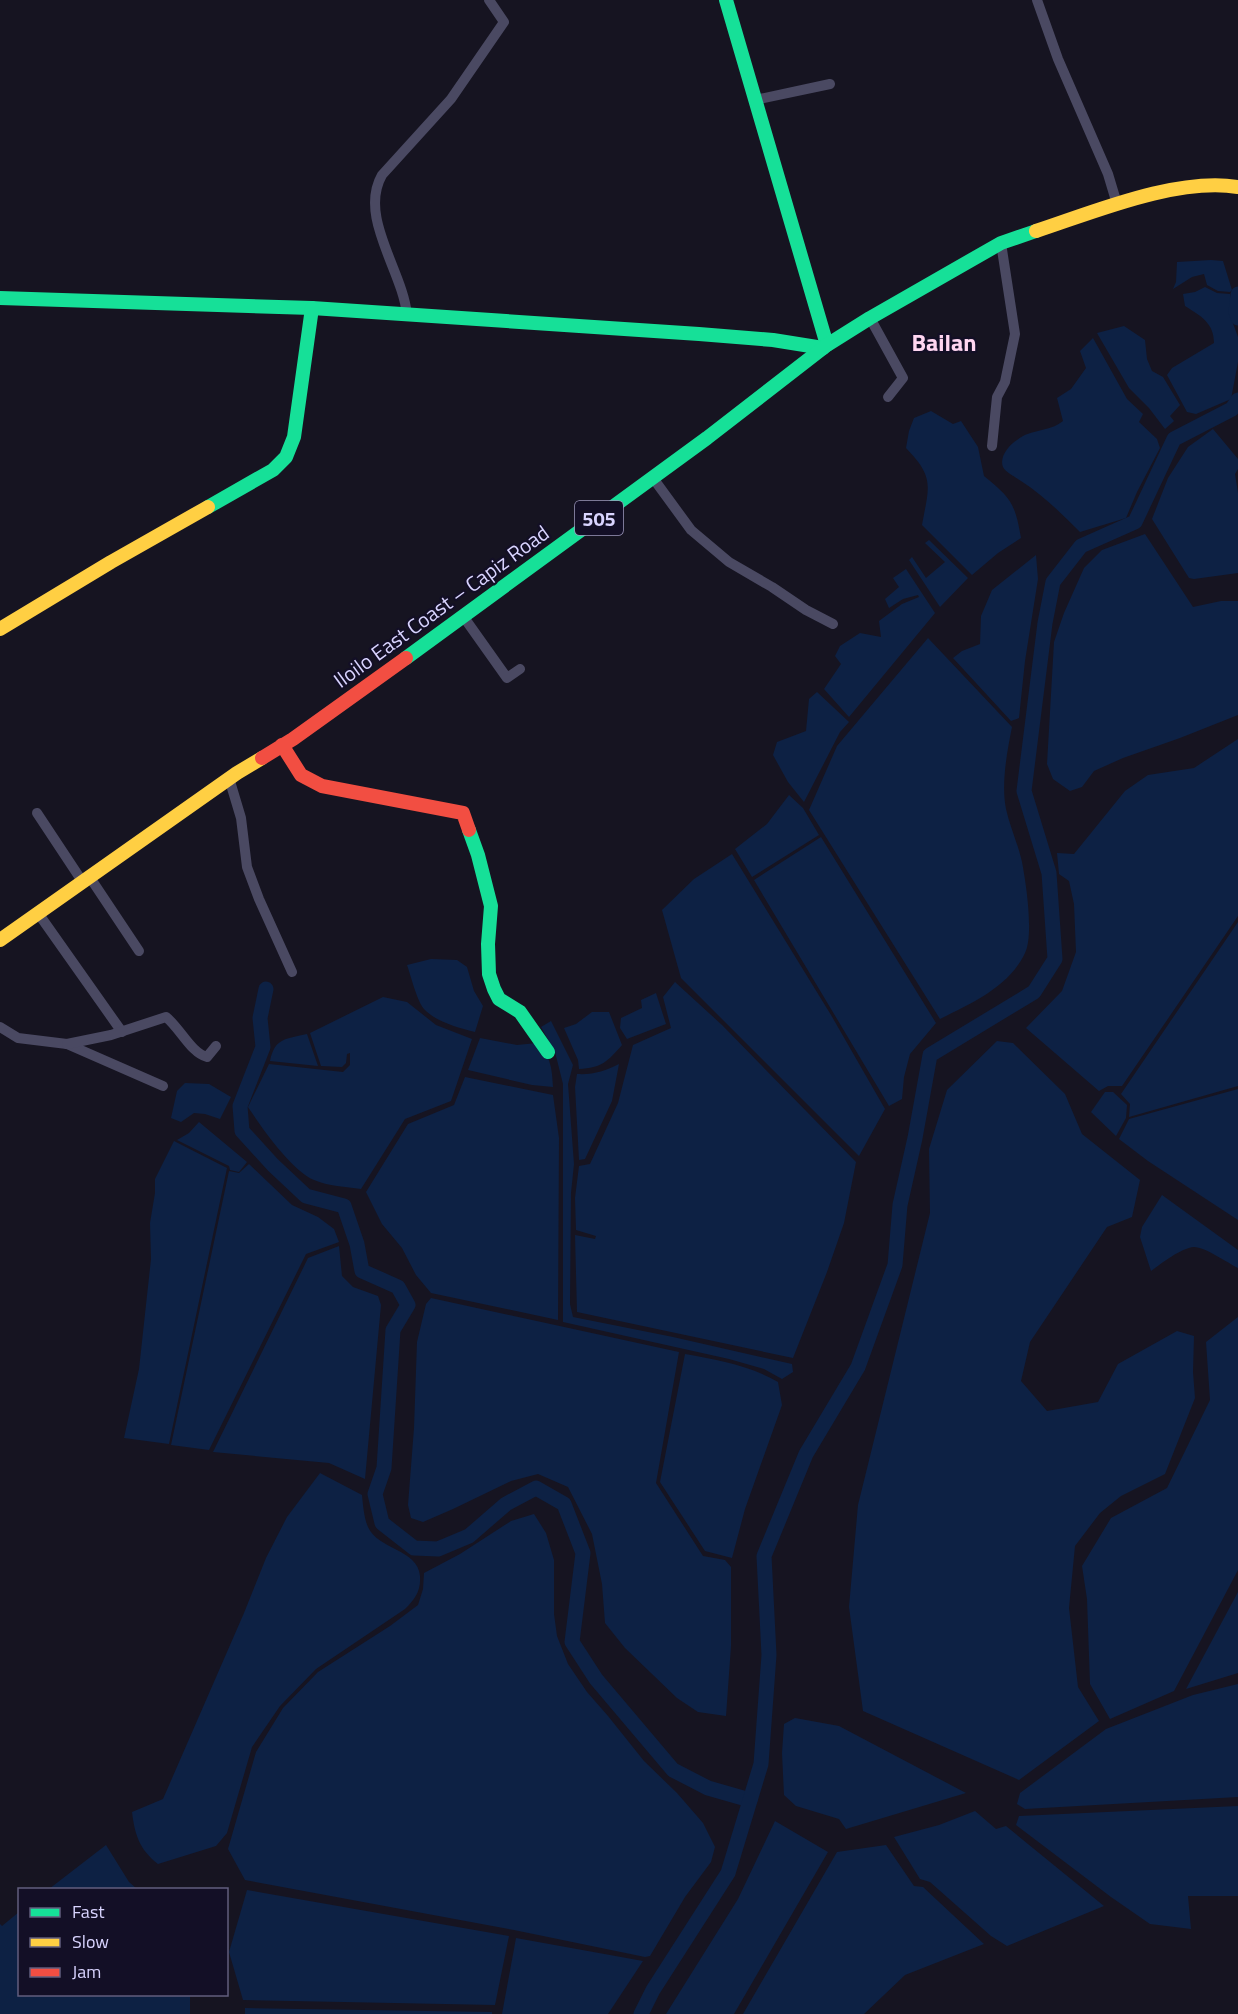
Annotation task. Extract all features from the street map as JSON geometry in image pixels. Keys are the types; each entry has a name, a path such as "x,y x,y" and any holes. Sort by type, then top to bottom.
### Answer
{"main road":[{"path":"0,298 312,309 699,334 825,347 726,0"},
{"name":"Iloilo East Coast – Capiz Road","path":"0,940 229,778 282,745 463,616 653,478 825,347 870,318 1001,243 1117,204 1176,189 1226,184 1238,187"},
{"path":"0,629 111,562 273,470 286,457 294,437 312,309"},
{"path":"282,745 302,775 322,786 463,813 478,855 491,906 488,944 489,974 494,989 499,999 520,1012 548,1052"}],"street":[{"path":"407,315 402,285 390,260 376,215 376,186 382,175 452,99 504,22 489,0"},
{"path":"1037,0 1058,59 1108,174 1117,204"},
{"path":"755,100 830,84"},
{"path":"992,446 997,397 1005,382 1016,334 1001,243"},
{"path":"870,318 903,378 888,397"},
{"path":"653,478 691,530 729,562 806,610 833,624"},
{"path":"463,616 507,678 520,669"},
{"path":"229,778 241,818 247,867 292,972"},
{"path":"37,813 139,951"},
{"path":"38,913 122,1032"},
{"path":"67,1044 122,1032 166,1017 176,1025 200,1055 207,1057 216,1046"},
{"path":"0,1027 18,1038 67,1044 163,1086"}],"water":[{"path":"1223,261 1232,290 1230,292 1218,291 1207,285 1204,274 1192,277 1173,289 1176,282 1177,262"},
{"path":"1205,287 1217,293 1230,294 1231,318 1238,337 1238,362 1231,399 1196,414 1187,412 1167,375 1172,368 1214,343 1209,325 1185,306 1183,294"},
{"path":"1124,326 1145,340 1147,359 1152,371 1163,377 1180,405 1170,416 1174,421 1165,429 1149,408 1129,388 1097,333"},
{"path":"1093,338 1127,399 1143,414 1139,422 1157,439 1160,448 1126,518 1080,532 1045,499 1006,471 1002,459 1008,448 1023,436 1063,421 1057,398 1071,389 1086,368 1080,351"},
{"path":"931,411 953,424 961,421 978,447 984,476 1006,496 1016,517 1021,538 998,553 972,575 922,525 928,491 926,475 906,448 914,418"},
{"path":"1213,429 1238,459 1238,469 1235,474 1238,493 1238,573 1194,579 1189,578 1152,519 1168,478 1188,447"},
{"path":"1145,534 1193,607 1221,601 1238,601 1238,715 1094,771 1082,787 1070,791 1053,779 1047,764 1054,642 1084,568 1102,550"},
{"path":"929,540 968,578 940,607 909,560 912,557 926,578 945,562 925,543"},
{"path":"1036,555 1038,579 1019,718 1011,721 953,658 962,651 980,644 981,616 992,590"},
{"path":"906,569 935,613 849,717 824,689 841,664 835,656 840,646 860,633 881,637 879,621 902,604 919,597 918,595 903,599 889,608 885,599 899,587 893,578"},
{"path":"928,638 1012,727 1004,789 1008,816 1022,862 1029,921 1028,944 1025,953 1018,965 1000,985 965,1007 940,1019 809,810 837,746"},
{"path":"817,692 849,722 840,732 804,802 788,782 773,755 777,742 806,731 809,699"},
{"path":"1238,739 1238,916 1122,1086 1108,1086 1099,1091 1026,1028 1062,991 1076,952 1074,904 1069,881 1059,874 1057,853 1074,854 1125,791 1148,775 1194,768"},
{"path":"789,795 803,808 819,835 752,877 735,849 767,824"},
{"path":"821,837 936,1023 910,1054 904,1077 902,1099 889,1106 754,880"},
{"path":"732,854 831,1015 885,1109 859,1156 681,978 662,910 694,879"},
{"path":"1238,922 1238,1086 1129,1117 1130,1104 1121,1094"},
{"path":"431,959 457,960 467,967 474,991 483,1006 475,1032 441,1021 429,1014 421,1005 407,965"},
{"path":"675,982 722,1025 856,1162 844,1223 793,1358 577,1312 575,1235 595,1239 596,1236 576,1230 575,1198 579,1166 590,1164 618,1103 633,1045 671,1028 663,997"},
{"path":"656,993 666,1024 627,1039 620,1028 621,1018 642,1008 641,1000"},
{"path":"383,997 407,1002 436,1025 472,1039 451,1101 405,1119 361,1189 319,1182 305,1175 287,1158 248,1107 269,1064 343,1072 350,1065 350,1053 347,1054 346,1063 342,1067 321,1066 310,1033"},
{"path":"592,1012 609,1012 622,1045 604,1063 579,1069 578,1060 564,1028 576,1024"},
{"path":"551,1021 573,1065 568,1084 574,1164 571,1193 570,1304 573,1317 792,1364 793,1372 782,1379 764,1369 729,1359 563,1322 563,1084 555,1052 541,1027"},
{"path":"307,1034 318,1066 270,1061 275,1047 283,1040"},
{"path":"480,1038 517,1045 537,1043 550,1063 553,1087 532,1085 468,1070"},
{"path":"997,1041 1013,1043 1065,1094 1082,1134 1140,1180 1132,1217 1107,1227 1030,1342 1021,1381 1047,1411 1098,1402 1118,1364 1177,1331 1194,1336 1195,1398 1165,1474 1121,1496 1100,1513 1075,1546 1069,1608 1078,1687 1099,1721 1019,1780 863,1711 849,1607 858,1505 930,1213 929,1149 947,1090"},
{"path":"619,1064 612,1101 585,1159 579,1160 575,1087 577,1074 599,1072"},
{"path":"465,1077 553,1095 559,1138 558,1320 431,1293 416,1275 402,1248 382,1224 366,1192 408,1124 454,1105"},
{"path":"185,1083 209,1084 231,1097 220,1119 194,1113 181,1122 171,1118 177,1091"},
{"path":"1238,1089 1238,1220 1148,1161 1119,1139 1129,1119"},
{"path":"1105,1092 1113,1092 1127,1105 1126,1118 1116,1136 1091,1112"},
{"path":"199,1122 247,1162 239,1172 230,1170 229,1166 177,1140 189,1133"},
{"path":"174,1141 227,1168 169,1444 124,1438 139,1369 151,1259 150,1223 155,1179"},
{"path":"249,1164 292,1205 318,1217 334,1229 339,1242 306,1254 209,1450 171,1445 229,1171 239,1173"},
{"path":"1162,1195 1238,1250 1238,1268 1210,1252 1194,1247 1178,1253 1151,1271 1140,1237 1142,1227"},
{"path":"339,1246 342,1276 353,1287 378,1296 381,1305 365,1479 329,1463 213,1452 308,1258"},
{"path":"431,1298 679,1352 656,1483 703,1556 725,1560 731,1567 731,1646 726,1716 698,1712 677,1698 625,1648 605,1623 602,1584 592,1534 568,1487 538,1474 511,1481 423,1522 411,1518 408,1505 417,1342 426,1304"},
{"path":"1238,1317 1238,1570 1174,1691 1110,1719 1090,1684 1087,1599 1082,1566 1111,1518 1167,1488 1210,1400 1206,1342"},
{"path":"685,1354 744,1367 778,1382 782,1405 745,1509 732,1558 705,1551 660,1482"},
{"path":"320,1473 362,1495 366,1520 373,1535 405,1555 418,1567 420,1581 418,1590 405,1609 316,1669 280,1706 252,1747 227,1833 216,1846 158,1864 146,1853 139,1841 132,1812 163,1799 266,1558 287,1517"},
{"path":"534,1514 546,1533 554,1560 554,1614 557,1636 568,1664 587,1692 644,1761 677,1793 703,1823 715,1847 711,1862 685,1897 650,1956 645,1957 245,1880 228,1849 256,1752 283,1708 318,1672 390,1626 418,1605 423,1589 424,1573 460,1554 511,1521"},
{"path":"1238,1592 1238,1673 1186,1689"},
{"path":"1238,1684 1238,1797 1025,1809 1017,1804 1020,1793 1106,1729 1193,1695"},
{"path":"795,1718 839,1726 966,1793 846,1829 839,1819 796,1806 784,1795 782,1753 784,1724"},
{"path":"1238,1806 1238,1896 1188,1896 1191,1929 1150,1924 1016,1825 1019,1816"},
{"path":"975,1811 996,1829 1006,1826 1104,1906 1007,1946 991,1936 930,1882 920,1879 894,1837 939,1825"},
{"path":"775,1821 828,1852 734,2014 666,2014 738,1899"},
{"path":"106,1845 129,1882 136,1888 50,1888"},
{"path":"886,1845 914,1886 923,1887 984,1944 905,1975 864,2014 743,2014 837,1852"},
{"path":"247,1890 509,1936 495,2005 243,2000 229,1952"},
{"path":"18,1913 18,1996 190,1996 190,2014 0,2014 0,1924 2,1926"},
{"path":"516,1938 643,1961 608,2014 502,2014"},
{"path":"245,2008 492,2012 492,2014 245,2014"}],"waterway":[{"path":"1238,294 1236,312 1238,318"},
{"path":"641,2014 653,1990 728,1873 761,1764 769,1655 764,1556 806,1454 858,1367 895,1265 900,1205 930,1055 1034,992 1055,959 1049,873 1024,791 1045,623 1053,582 1081,546 1135,522 1174,439 1232,409 1238,400"},
{"path":"266,989 260,1018 263,1047 240,1106 242,1131 306,1196 344,1206 357,1244 362,1271 398,1287 408,1305 393,1330 384,1468 375,1494 382,1523 414,1548 438,1549 469,1536 506,1504 536,1488 564,1504 583,1553 572,1642 596,1679 673,1770 708,1788 750,1800"}],"traffic: fast":[{"path":"726,0 827,345"},
{"path":"406,658 707,438 827,345 1001,243 1036,231"},
{"path":"0,298 312,308 699,334 773,340 823,348"},
{"path":"208,507 273,470 286,457 294,437 312,308"},
{"path":"469,830 491,906 488,944 489,974 494,989 499,999 520,1012 548,1052"}],"traffic: slow":[{"path":"1036,231 1109,206 1163,192 1214,185 1238,187"},
{"path":"0,629 208,507"},
{"path":"0,940 237,773 262,758"}],"traffic: jam":[{"path":"262,758 293,739 406,658"},
{"path":"282,745 301,775 322,786 463,813 469,830"}],"district":[{"name":"Bailan","path":"944,342"}]}
